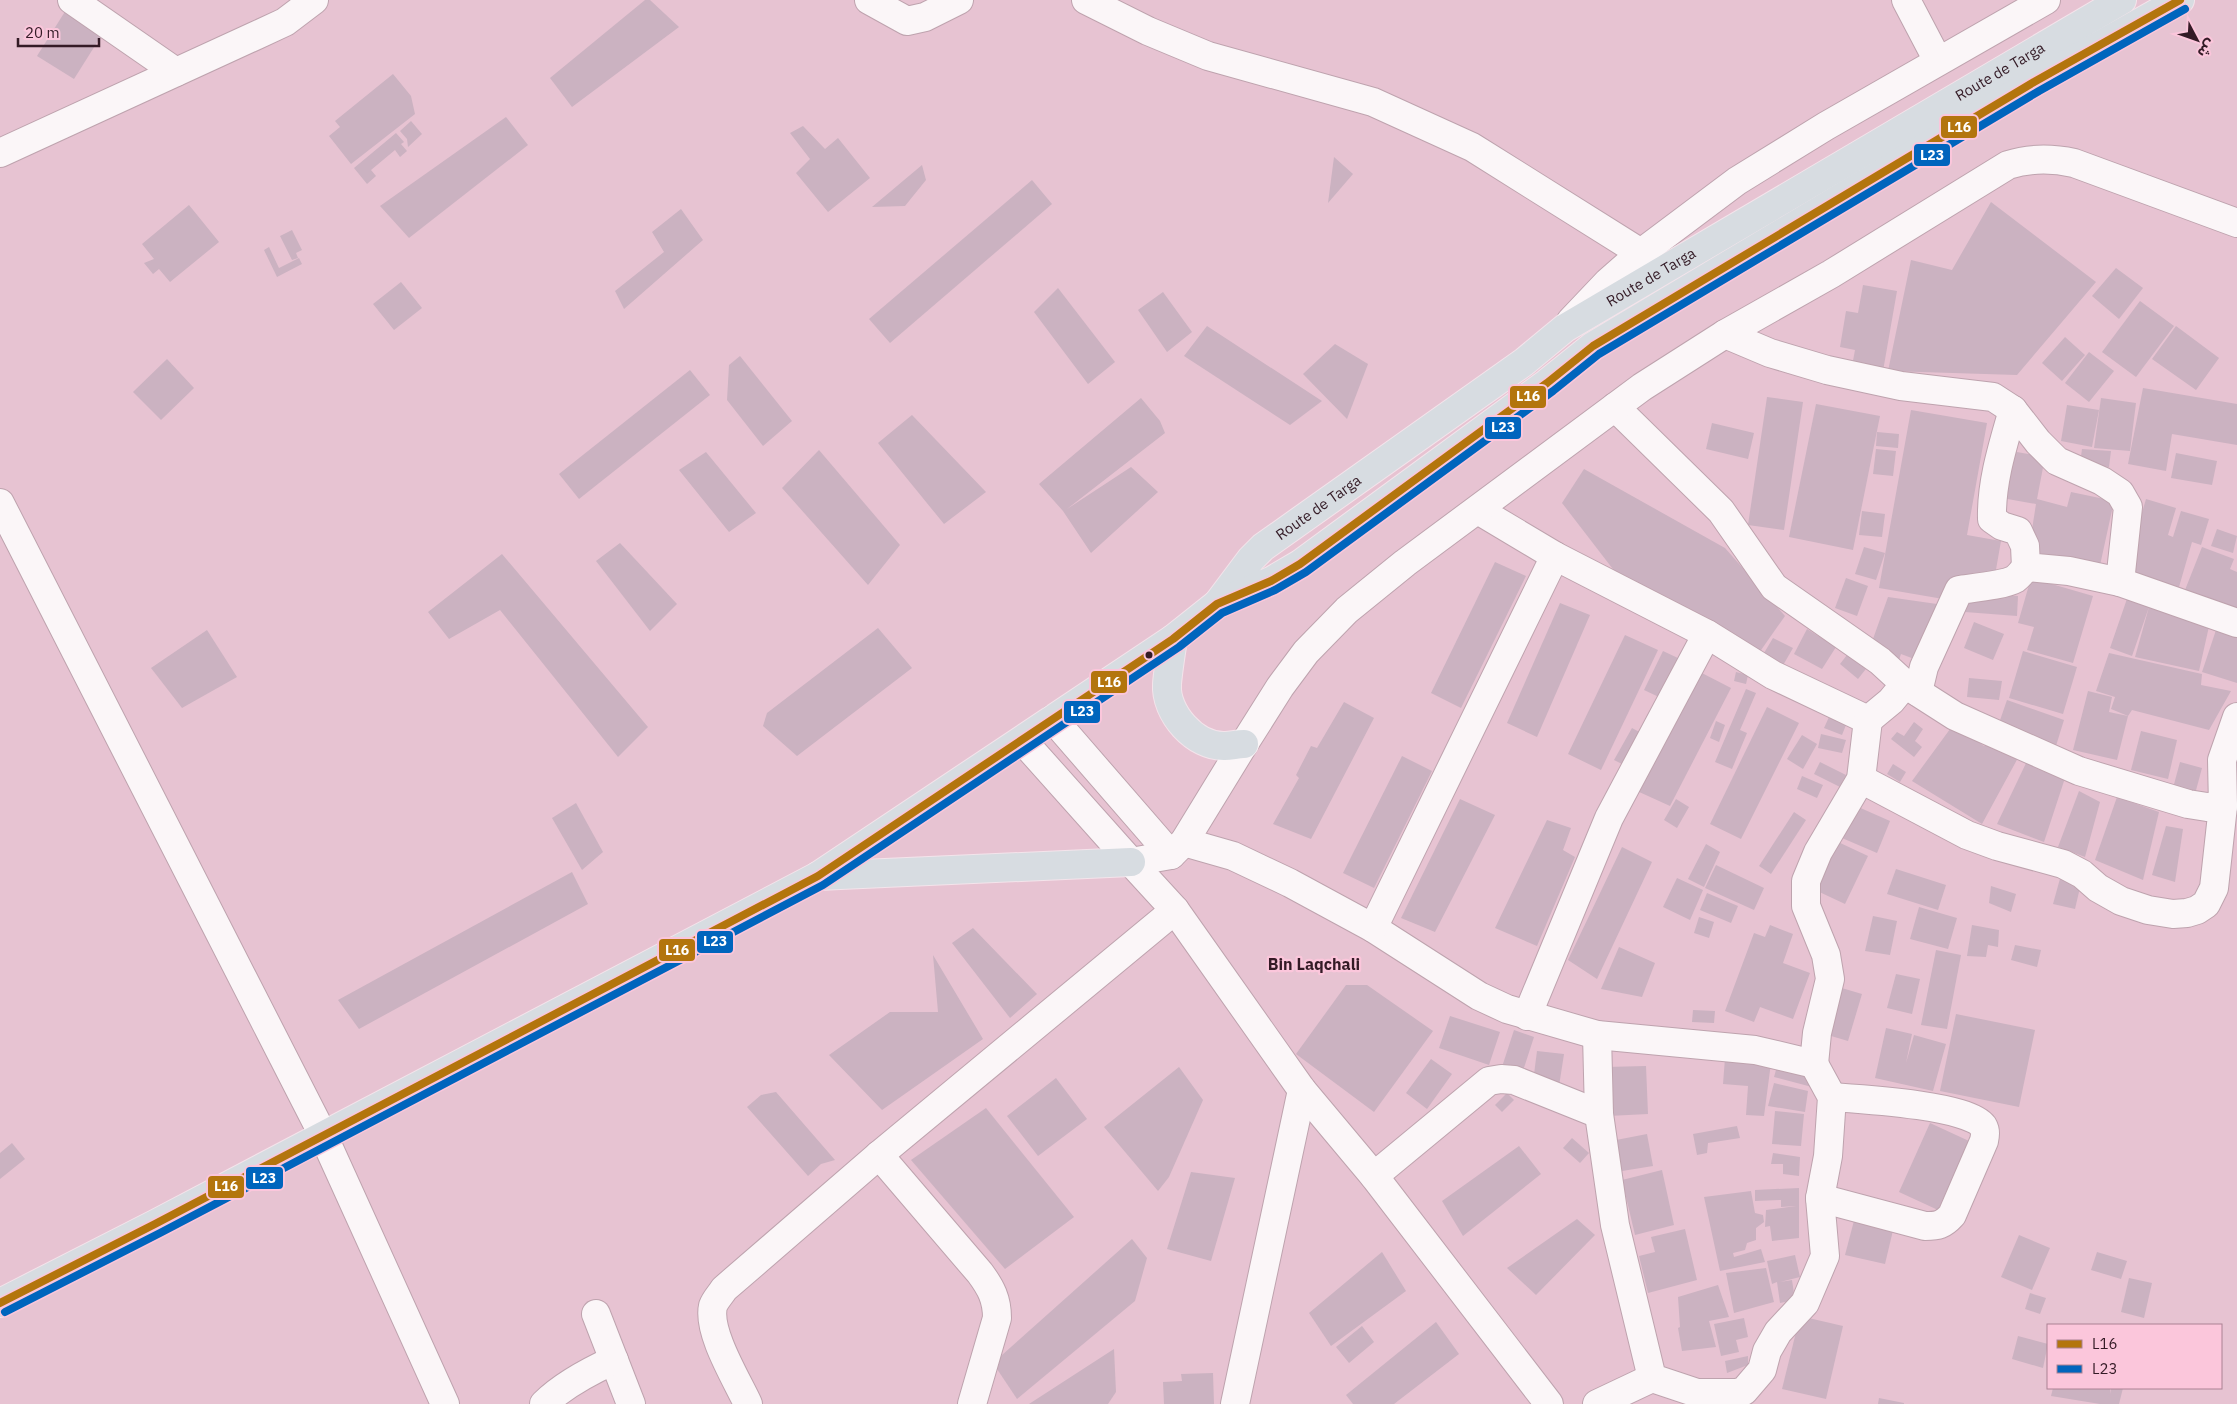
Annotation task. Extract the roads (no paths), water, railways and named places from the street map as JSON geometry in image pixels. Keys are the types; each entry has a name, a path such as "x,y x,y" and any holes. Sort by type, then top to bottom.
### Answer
{"main road":[{"name":"Route de Targa","path":"1218,604 1251,559 1263,547 1524,362 1565,328 2122,0"},
{"name":"Route de Targa","path":"0,1303 818,876 1023,741 1173,639 1218,604 1271,582 1300,564 1547,383 1593,346 2034,82 2180,0"},
{"path":"1173,639 1167,685 1174,712 1194,735 1208,743 1224,747 1244,744"},
{"path":"818,876 1130,862"}],"street":[{"path":"72,0 176,72"},
{"path":"0,152 284,22 314,0"},
{"path":"869,0 907,21 925,18 959,0"},
{"path":"1086,0 1160,36 1208,56 1373,102 1472,148 1641,253"},
{"path":"1906,0 1938,61"},
{"path":"1565,328 1608,282 1641,253 1737,181 1826,126 2046,0"},
{"path":"1177,848 1306,652 1347,610 1405,563 1642,387 1725,334 1831,274 2008,165 2021,161 2054,158 2074,163 2237,224"},
{"path":"1725,334 1770,352 1827,370 1901,386 1993,397 2013,410 2038,442 2057,461 2102,480 2120,493 2128,506 2120,582"},
{"path":"1615,407 1721,511 1774,587 1880,661 1911,688 1955,716 2079,771 2188,804 2207,807 2223,806"},
{"path":"1596,1404 1652,1378 1697,1393 1738,1399 1762,1370 1767,1351 1778,1332 1805,1303 1814,1284 1825,1256 1820,1198 1828,1156 1832,1097 1814,1064 1817,1033 1830,979 1826,955 1806,906 1806,881 1818,852 1861,779 1868,720 1891,701 1911,688 1924,668 1959,590 1989,584 2002,584 2016,579 2026,567 2025,546 2018,531 2002,526 1992,519 1992,501 2001,452 2013,410"},
{"path":"0,503 323,1135 445,1404"},
{"path":"1478,510 1555,556 1707,634 1773,675 1868,720"},
{"path":"1373,928 1555,556"},
{"path":"2026,567 2069,571 2120,582 2237,623"},
{"path":"1527,1016 1609,818 1707,634"},
{"path":"1861,779 1967,835 1997,846 2063,864 2082,874 2098,888 2121,901 2148,910 2173,914 2196,910 2206,904 2214,888 2223,806 2222,760 2237,717"},
{"path":"1053,719 1177,848"},
{"path":"1023,741 1175,910 1302,1090 1374,1176 1549,1404"},
{"path":"1130,862 1177,848 1233,856 1290,883 1373,928 1479,996 1527,1016 1597,1035 1755,1050 1814,1064"},
{"path":"748,1404 717,1337 713,1305 724,1289 878,1155 1175,910"},
{"path":"1597,1035 1599,1114 1615,1225 1652,1378"},
{"path":"1374,1176 1489,1081 1501,1079 1514,1080 1599,1114"},
{"path":"1235,1404 1302,1090"},
{"path":"1820,1198 1925,1226 1938,1226 1946,1222 1952,1215 1984,1141 1985,1133 1983,1126 1976,1120 1950,1112 1906,1103 1832,1097"},
{"path":"878,1155 991,1288 997,1304 998,1318 972,1404"},
{"path":"596,1314 631,1404"},
{"path":"544,1404 552,1396 587,1373 614,1360"}],"district":[{"name":"Bin Laqchali","path":"1314,964"}]}
